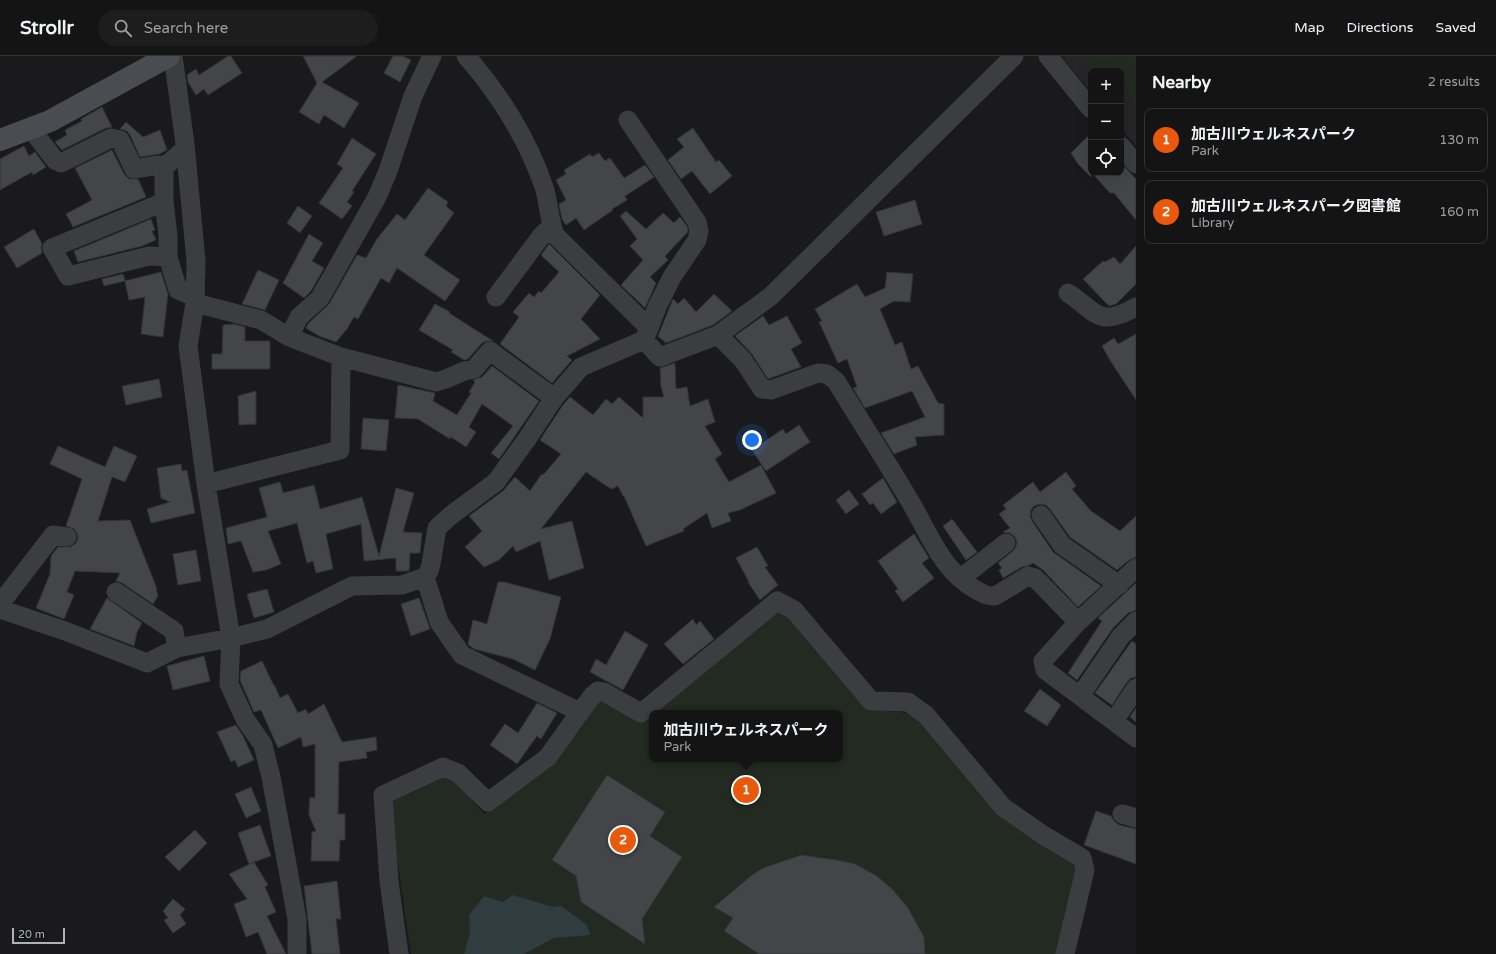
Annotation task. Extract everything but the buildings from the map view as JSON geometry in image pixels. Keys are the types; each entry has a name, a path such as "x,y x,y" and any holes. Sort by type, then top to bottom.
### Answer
{"main road":[{"path":"0,140 50,121 169,56"}],"street":[{"path":"173,56 185,149 196,261 195,300 188,346 206,484 231,638 229,684 245,720 263,745 271,776 297,919 297,954"},
{"path":"289,337 299,317 320,298 376,197 388,171 413,96 432,56"},
{"path":"466,56 483,75 521,134 544,188 555,235 647,334 660,357 718,335 770,296 1014,56"},
{"path":"1048,56 1088,105"},
{"path":"0,609 65,631 147,663 177,648 231,638 267,629 352,586 402,585 425,577 431,564 437,528 450,516 496,482 554,398 581,367 647,334 657,307 672,278 697,240 699,231 697,222 628,120"},
{"path":"31,129 57,162 61,163 110,138 120,140 134,169 159,165 164,167"},
{"path":"185,149 164,167 164,202 168,236 168,257 178,290 195,300 261,320 289,337 341,357 436,382 464,371 474,369 490,351 554,398"},
{"path":"1124,150 1136,164"},
{"path":"164,202 52,248 68,276 149,256 168,257"},
{"path":"496,297 542,235 552,227"},
{"path":"1068,293 1102,317 1112,318 1136,307"},
{"path":"718,335 743,360 762,389 771,390 818,373 827,374 836,381 940,553 950,568 961,578 982,594 989,597 995,596 1028,576 1035,578 1078,622"},
{"path":"206,484 340,450 341,357"},
{"path":"1041,515 1062,545 1119,585"},
{"path":"0,604 53,535 67,537"},
{"path":"961,578 1006,543"},
{"path":"1136,568 1078,622 1043,661 1045,670 1136,738"},
{"path":"425,577 439,622 462,656 580,712"},
{"path":"116,592 174,631 177,648"},
{"path":"398,954 389,882 383,795 443,767 458,773 488,802 548,757 580,712 598,691 604,692 641,713 777,601 794,610 870,702 908,702 926,715 1003,807 1043,835 1082,858 1085,870 1065,954"},
{"path":"1080,696 1121,636 1136,621"},
{"path":"1114,721 1136,688"}],"shaded area":[{"path":"1061,56 1136,56 1136,146 1124,132 1124,68 1088,68 1088,88"},
{"path":"1079,56 1136,56 1136,104 1124,90 1124,68 1089,68"},
{"path":"776,609 789,614 867,710 902,712 917,718 1076,863 1077,872 1059,954 411,954 390,810 394,799 444,777 456,781 484,814 556,759 597,701 609,697 644,719 649,715 649,762 843,762 843,710 655,710"},
{"path":"513,895 553,907 561,906 587,925 590,935 554,938 524,954 464,954 470,932 469,915 484,896 503,902"}],"place":[{"name":"加古川ウェルネスパーク","path":"746,790"},
{"name":"加古川ウェルネスパーク図書館","path":"623,840"}]}
